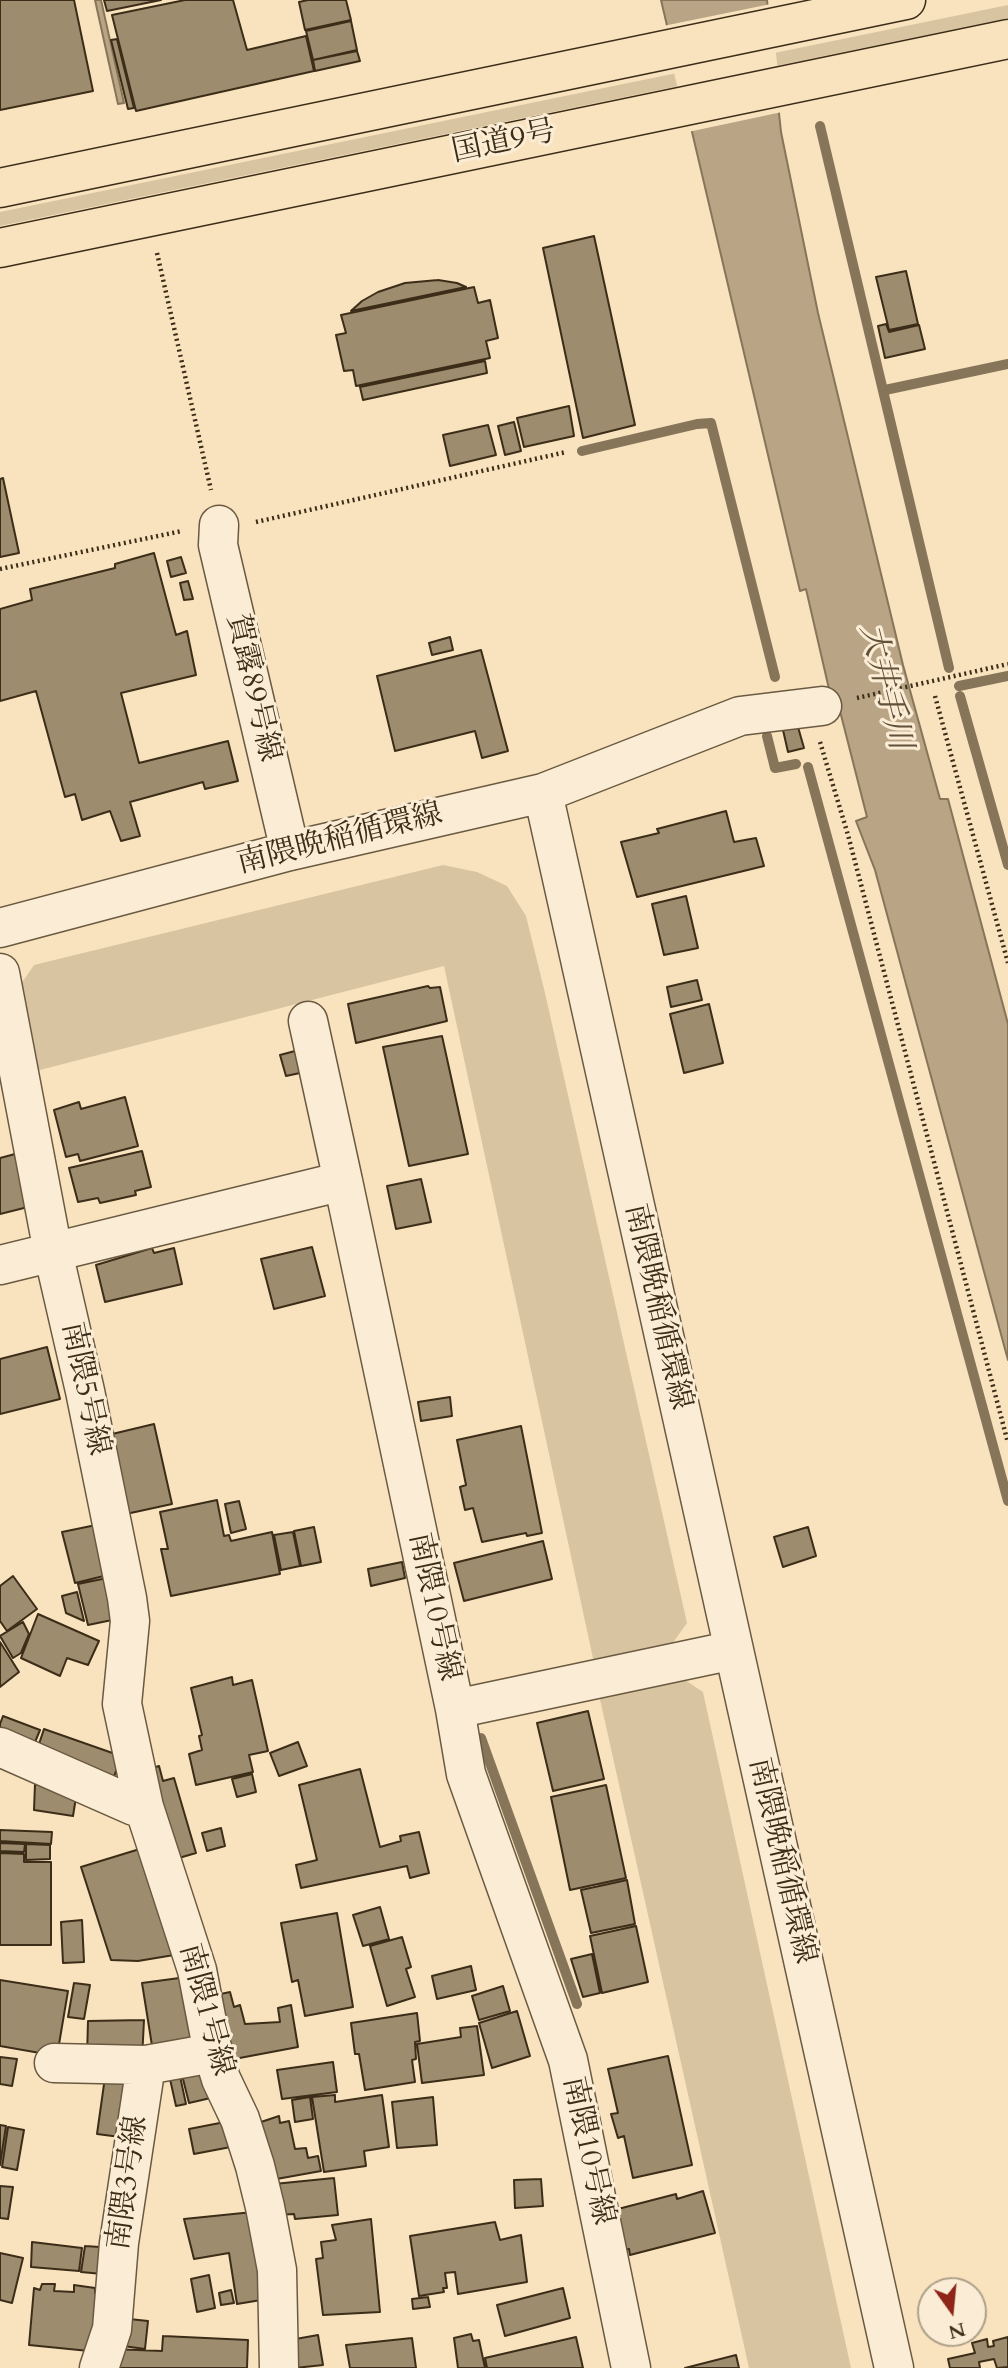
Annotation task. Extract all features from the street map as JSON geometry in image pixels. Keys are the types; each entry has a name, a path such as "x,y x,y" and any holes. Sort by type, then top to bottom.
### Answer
{"highway":[{"name":"国道9号","path":"0,188 906,0"},
{"name":"国道9号","path":"0,248 1008,39"}],"street":[{"name":"賀露89号線","path":"219,525 218,545 290,850"},
{"path":"542,793 740,716 816,707"},
{"name":"南隈晩稲循環線","path":"0,928 290,850 542,793 894,2368"},
{"name":"南隈5号線","path":"0,973 53,1252 85,1391 129,1610 122,1704 144,1807"},
{"name":"南隈10号線","path":"308,1021 455,1709 466,1774 568,2060 631,2368"},
{"path":"0,1265 343,1181"},
{"path":"455,1709 734,1650"},
{"path":"0,1747 134,1806 144,1807"},
{"name":"南隈1号線","path":"144,1807 197,1970 221,2079 244,2131 265,2207 277,2270 279,2368"},
{"path":"54,2063 146,2065 214,2053"},
{"name":"南隈3号線","path":"99,2368 112,2329 119,2242 146,2065"}],"path":[{"path":"157,253 219,525"},
{"path":"0,569 194,528 219,525 234,527 566,452"},
{"path":"1008,664 816,707 1008,1443"},
{"path":"935,696 1008,963"}],"shaded area":[{"path":"1008,5 1008,18 0,226 0,212"},
{"path":"443,865 477,872 507,886 526,916 687,1623 672,1644 594,1663 444,966 36,1071 19,987 34,965"},
{"path":"679,1676 703,1692 851,2368 749,2368 599,1695"}],"water":[{"path":"95,0 101,0 124,103 118,104"},
{"name":"大井手川","path":"661,0 767,0 781,132 818,313 903,665 940,799 948,799 1008,1024 1008,1360 875,870 856,821 867,817 841,715 829,689 806,589 800,591"}],"pier":[{"path":"771,4 782,112 688,132 663,26"}],"building":[{"path":"0,0 74,0 93,91 0,110"},
{"path":"104,0 161,0 107,11"},
{"path":"185,0 233,0 247,50 306,36 314,71 136,111 112,15"},
{"path":"346,0 351,20 305,30 299,2"},
{"path":"351,21 357,50 313,60 306,31"},
{"path":"117,39 134,108 128,109 111,40"},
{"path":"357,51 360,61 315,71 313,60"},
{"path":"594,236 635,425 583,438 543,248"},
{"path":"906,271 918,324 889,330 876,277"},
{"path":"438,280 466,287 351,311 378,292 405,283"},
{"path":"474,287 478,303 490,300 498,338 486,341 490,358 356,386 353,370 344,371 336,335 346,333 341,315"},
{"path":"886,324 889,332 919,325 925,349 885,358 878,326"},
{"path":"485,361 487,373 363,400 360,387"},
{"path":"569,406 574,436 524,447 517,418"},
{"path":"514,422 521,451 505,455 498,426"},
{"path":"488,425 496,455 450,466 443,435"},
{"path":"3,478 19,553 0,557 0,479"},
{"path":"154,553 176,635 187,631 196,675 121,693 139,763 228,741 238,781 205,789 203,782 130,802 140,836 121,841 110,811 82,820 75,794 65,797 36,691 0,701 0,609 32,600 30,589 115,568 115,564"},
{"path":"181,557 186,573 171,577 167,561"},
{"path":"188,581 193,599 184,600 180,583"},
{"path":"450,637 453,650 432,655 429,643"},
{"path":"481,650 508,751 482,758 475,731 395,751 377,676"},
{"path":"798,727 804,748 788,752 783,730"},
{"path":"726,811 734,842 756,838 764,866 637,897 621,842 659,833 657,829"},
{"path":"686,896 698,948 664,955 652,904"},
{"path":"697,980 702,1000 671,1007 667,987"},
{"path":"428,986 440,987 447,1021 356,1043 348,1004"},
{"path":"709,1004 723,1063 684,1073 670,1014"},
{"path":"442,1036 468,1154 409,1166 383,1047"},
{"path":"295,1051 300,1073 286,1076 280,1055"},
{"path":"125,1097 138,1146 80,1161 78,1154 66,1157 54,1110 79,1102 81,1109"},
{"path":"142,1151 151,1187 135,1191 136,1195 100,1203 98,1198 78,1202 69,1168"},
{"path":"15,1154 28,1207 0,1214 0,1158"},
{"path":"421,1179 431,1222 396,1229 387,1186"},
{"path":"312,1247 325,1296 274,1309 261,1259"},
{"path":"152,1248 154,1253 174,1248 182,1284 105,1302 96,1265"},
{"path":"47,1347 60,1399 0,1414 0,1359"},
{"path":"450,1397 452,1416 421,1421 418,1402"},
{"path":"154,1424 172,1504 126,1514 108,1435"},
{"path":"521,1426 542,1533 527,1536 526,1533 482,1542 473,1508 465,1510 460,1487 466,1485 457,1440"},
{"path":"217,1500 224,1536 229,1535 231,1541 272,1532 280,1574 171,1596 161,1549 168,1549 160,1512"},
{"path":"239,1501 246,1529 231,1533 225,1504"},
{"path":"96,1525 108,1575 75,1583 62,1532"},
{"path":"314,1527 321,1562 301,1566 294,1531"},
{"path":"808,1527 816,1556 783,1567 774,1537"},
{"path":"293,1532 300,1566 281,1570 274,1535"},
{"path":"543,1541 552,1579 464,1601 454,1563"},
{"path":"402,1562 405,1578 371,1586 368,1569"},
{"path":"13,1576 37,1609 7,1631 0,1621 0,1586"},
{"path":"107,1578 117,1619 88,1625 78,1584"},
{"path":"77,1592 84,1621 66,1613 62,1596"},
{"path":"38,1614 99,1641 88,1665 67,1658 60,1676 21,1658"},
{"path":"23,1622 29,1634 21,1653 13,1658 0,1636"},
{"path":"0,1642 19,1672 0,1687"},
{"path":"232,1677 233,1685 252,1680 268,1751 249,1755 253,1772 196,1785 189,1754 202,1750 199,1736 202,1735 191,1688"},
{"path":"588,1711 604,1779 553,1791 537,1723"},
{"path":"3,1716 40,1730 33,1747 0,1735"},
{"path":"44,1729 121,1756 114,1777 37,1750"},
{"path":"298,1742 307,1766 279,1776 270,1753"},
{"path":"159,1766 163,1781 174,1778 196,1853 172,1860 146,1770"},
{"path":"360,1769 380,1847 401,1841 400,1836 419,1832 429,1873 410,1878 407,1866 301,1888 296,1865 317,1860 299,1785"},
{"path":"252,1774 256,1792 237,1797 232,1779"},
{"path":"35,1784 77,1791 73,1816 34,1810"},
{"path":"606,1785 626,1878 570,1890 551,1797"},
{"path":"221,1828 225,1846 207,1851 202,1833"},
{"path":"0,1830 52,1832 51,1844 0,1841"},
{"path":"0,1843 25,1844 24,1852 0,1851"},
{"path":"26,1844 50,1845 50,1859 26,1860"},
{"path":"143,1848 174,1955 138,1961 111,1960 81,1867"},
{"path":"0,1853 24,1854 24,1862 51,1862 51,1945 0,1945"},
{"path":"627,1880 635,1924 591,1933 581,1890"},
{"path":"380,1907 389,1939 363,1946 353,1915"},
{"path":"337,1913 353,2007 305,2016 298,1980 292,1982 281,1923"},
{"path":"82,1920 84,1962 63,1963 61,1922"},
{"path":"636,1926 648,1982 602,1993 590,1936"},
{"path":"402,1937 411,1967 406,1969 415,1997 387,2006 370,1946"},
{"path":"592,1954 600,1993 583,1997 571,1959"},
{"path":"471,1966 476,1990 437,1999 432,1976"},
{"path":"187,1977 199,2049 154,2058 142,1983"},
{"path":"0,1980 68,1991 57,2056 0,2046"},
{"path":"74,1983 90,1985 84,2019 68,2017"},
{"path":"503,1986 510,2011 479,2020 472,1996"},
{"path":"230,1992 234,2007 240,2005 245,2024 280,2022 278,2008 291,2005 298,2047 229,2060 216,1995"},
{"path":"517,2011 530,2056 492,2068 479,2023"},
{"path":"417,2013 420,2041 415,2042 416,2059 412,2060 415,2082 365,2090 359,2054 355,2054 351,2023"},
{"path":"144,2020 142,2059 87,2057 88,2021"},
{"path":"477,2026 484,2075 422,2083 417,2044 461,2037 460,2028"},
{"path":"668,2056 692,2165 633,2178 624,2136 618,2138 611,2114 618,2113 608,2069"},
{"path":"0,2057 17,2059 12,2086 0,2084"},
{"path":"206,2061 215,2097 189,2103 180,2067"},
{"path":"333,2062 337,2092 282,2099 277,2070"},
{"path":"178,2067 186,2104 176,2106 168,2070"},
{"path":"106,2070 137,2074 128,2138 97,2134"},
{"path":"335,2095 335,2102 382,2095 389,2147 364,2151 366,2166 324,2172 312,2097"},
{"path":"310,2097 313,2119 295,2122 292,2100"},
{"path":"433,2097 437,2145 397,2148 392,2102"},
{"path":"279,2116 280,2123 289,2121 295,2149 306,2148 308,2158 318,2156 321,2171 271,2180 255,2124"},
{"path":"230,2121 236,2146 194,2154 189,2129"},
{"path":"0,2125 6,2126 0,2165"},
{"path":"8,2127 24,2130 17,2170 2,2167"},
{"path":"334,2178 338,2215 295,2219 294,2214 277,2215 274,2184"},
{"path":"541,2179 543,2206 515,2208 514,2180"},
{"path":"0,2186 13,2187 8,2219 0,2218"},
{"path":"703,2191 715,2233 630,2255 629,2249 624,2250 618,2209 676,2194 677,2199"},
{"path":"253,2212 267,2299 237,2304 229,2253 194,2259 184,2219"},
{"path":"371,2219 380,2312 323,2315 316,2259 323,2258 321,2242 336,2240 332,2225"},
{"path":"495,2222 500,2240 521,2235 527,2282 458,2294 455,2272 445,2273 447,2288 443,2288 444,2292 419,2296 410,2236"},
{"path":"32,2242 82,2248 79,2271 31,2267"},
{"path":"85,2246 115,2248 113,2275 81,2272"},
{"path":"0,2253 23,2258 12,2303 0,2300"},
{"path":"209,2275 215,2308 197,2312 191,2279"},
{"path":"42,2284 55,2284 54,2291 74,2292 74,2285 95,2288 95,2293 112,2294 99,2352 29,2345 34,2288 40,2290"},
{"path":"563,2288 570,2318 505,2336 497,2305"},
{"path":"231,2290 234,2303 221,2305 219,2293"},
{"path":"428,2297 430,2307 413,2309 412,2299"},
{"path":"120,2318 148,2321 145,2349 116,2345"},
{"path":"471,2334 473,2341 479,2340 485,2368 458,2368 454,2338"},
{"path":"318,2335 323,2365 295,2368 290,2340"},
{"path":"163,2336 248,2340 247,2368 111,2368 112,2349 162,2351"},
{"path":"576,2337 583,2368 487,2368 485,2358"},
{"path":"1008,2337 1008,2367 997,2368 994,2359 979,2362 980,2368 950,2368 948,2359 975,2353 973,2347 987,2347 987,2339 988,2347 994,2346 993,2341"},
{"path":"412,2338 416,2368 350,2368 346,2345"},
{"path":"736,2355 739,2368 685,2368"}],"waterway":[{"path":"820,126 949,668"},
{"path":"885,390 1008,364"},
{"path":"582,451 711,423 775,677"},
{"path":"959,686 1008,676"},
{"path":"960,696 1008,865"},
{"path":"767,736 775,768 796,764"},
{"path":"808,767 1008,1501"},
{"path":"481,1738 577,2004"}]}
